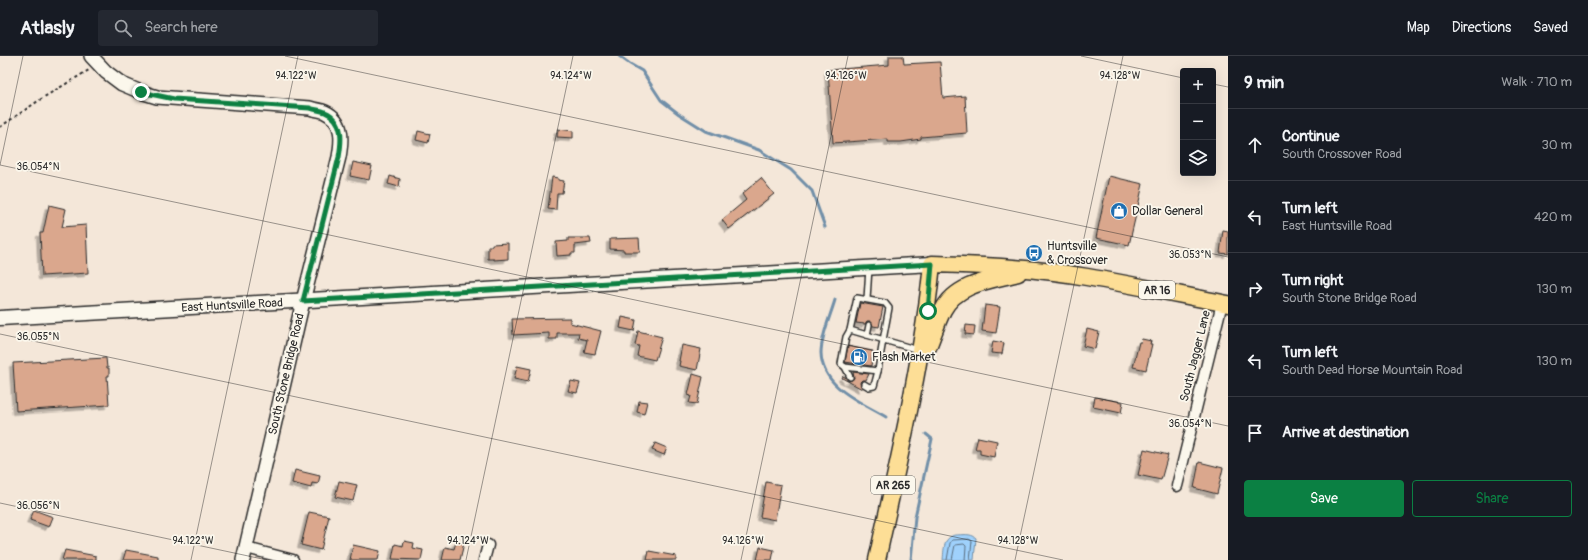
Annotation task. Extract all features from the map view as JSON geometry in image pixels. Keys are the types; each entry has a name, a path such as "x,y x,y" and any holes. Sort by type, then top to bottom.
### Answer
{"main road":[{"name":"East Huntsville Road","path":"0,318 932,264 1033,270 1087,277 1225,304"},
{"name":"AR 265","path":"877,560 916,376 928,311 932,264"},
{"path":"916,376 944,309 952,298 963,290 976,284 1033,270"}],"street":[{"name":"South Stone Bridge Road","path":"95,60 122,84 157,97 310,108 326,112 335,119 341,131 342,143 339,157 303,301 244,554"},
{"name":"South Jagger Lane","path":"1177,486 1225,304"},
{"path":"484,560 488,545"},
{"path":"244,554 293,560"}],"lane":[{"path":"867,299 869,268"},
{"path":"850,377 845,367 841,364 846,337 850,330 857,298 867,299 874,302 885,302 888,308 878,371 874,386 869,387 864,384"},
{"path":"867,335 869,325"},
{"path":"850,330 920,351"},
{"path":"845,367 878,371"}],"path":[{"path":"0,127 95,60"}],"water":[{"path":"969,535 976,538 974,560 943,560 946,541 951,536"}],"building":[{"path":"889,56 903,56 904,64 940,62 943,98 965,96 967,133 921,137 921,139 901,142 888,142 888,139 833,143 828,70 889,65"},
{"path":"558,129 573,131 573,138 557,137"},
{"path":"418,131 430,134 428,143 416,140"},
{"path":"353,162 372,166 369,180 350,176"},
{"path":"390,176 400,179 399,187 388,184"},
{"name":"Dollar General","path":"1109,176 1143,184 1129,245 1096,238"},
{"path":"552,177 564,181 562,193 557,193 556,210 548,209"},
{"path":"761,178 774,194 729,229 722,220 746,200 742,194"},
{"path":"49,205 66,209 62,227 86,225 88,273 42,276 40,233 43,233"},
{"path":"1223,230 1228,231 1228,254 1220,253"},
{"path":"568,238 590,238 591,243 575,245 575,253 571,253 571,255 557,256 556,242 568,241"},
{"path":"639,238 640,252 624,252 624,250 610,249 610,239"},
{"path":"508,243 508,259 488,259 488,246 492,246 492,244"},
{"path":"860,303 883,307 879,327 873,326 870,321 867,321 865,324 856,323"},
{"path":"985,305 1000,307 996,333 982,331"},
{"path":"622,317 636,320 634,331 620,328"},
{"path":"570,318 570,323 601,331 595,354 584,352 587,340 578,338 579,333 557,333 557,339 549,339 549,333 513,335 512,319"},
{"path":"966,325 975,326 974,335 965,334"},
{"path":"1087,329 1099,332 1095,349 1083,346"},
{"path":"638,331 662,337 655,360 637,356 639,346 635,345"},
{"path":"1142,339 1151,341 1150,344 1152,344 1146,370 1133,367 1139,342 1141,342"},
{"path":"993,341 1004,343 1002,354 991,353"},
{"path":"682,345 701,349 697,370 679,366"},
{"name":"Flash Market","path":"848,346 873,351 871,366 845,362"},
{"path":"106,358 107,368 109,368 109,376 107,376 109,405 16,411 13,363"},
{"path":"517,366 531,369 528,382 514,379"},
{"path":"853,372 869,374 866,380 862,380 860,382 862,389 842,378 843,376 848,381 852,380 854,378"},
{"path":"693,374 703,377 697,404 689,403 691,396 688,395"},
{"path":"571,381 580,383 577,393 568,391"},
{"path":"1095,397 1123,402 1121,413 1093,407"},
{"path":"639,401 647,402 644,414 637,412"},
{"path":"978,437 997,441 994,457 980,454 980,449 975,449"},
{"path":"655,443 667,448 664,455 652,450"},
{"path":"1144,449 1168,455 1161,480 1138,475"},
{"path":"1199,462 1223,468 1217,494 1194,488"},
{"path":"295,470 320,476 318,484 312,483 311,488 292,483"},
{"path":"339,481 357,485 353,501 335,497"},
{"path":"766,482 781,485 775,520 760,517"},
{"path":"34,510 53,517 49,527 30,520"},
{"path":"309,512 329,516 321,550 301,545"},
{"path":"404,541 414,543 413,548 423,550 421,560 392,559 395,544 403,546"},
{"path":"456,542 464,543 460,560 442,560 445,547 454,549"},
{"path":"353,545 380,551 378,560 350,560"},
{"path":"760,547 774,550 772,560 757,560"},
{"path":"65,550 96,556 96,560 62,560"},
{"path":"126,550 158,556 158,560 123,560"},
{"path":"649,551 676,556 676,560 647,560"}],"waterway":[{"path":"619,56 642,71 661,100 679,114 706,131 759,150 791,170 812,191 825,227"},
{"path":"835,300 822,340 821,353 823,365 828,376 835,385 855,399 886,417"},
{"path":"911,560 915,517 932,439 926,434"}],"place":[{"name":"Dollar General","path":"1119,211"},
{"name":"Huntsville & Crossover","path":"1034,253"},
{"name":"Flash Market","path":"859,357"}],"route":[{"path":"141,92 157,97 174,99 310,108 326,112 335,119 341,131 342,143 303,301 932,264 928,311"}]}
